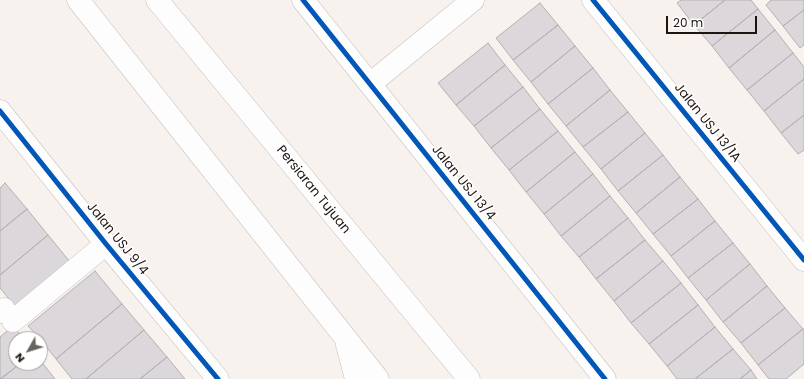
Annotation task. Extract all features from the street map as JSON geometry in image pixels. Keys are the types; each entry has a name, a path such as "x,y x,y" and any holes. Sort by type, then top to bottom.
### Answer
{"street":[{"name":"Persiaran Tujuan","path":"157,0 469,379"},
{"name":"Jalan USJ 13/4","path":"303,0 605,379"},
{"path":"370,84 472,0"},
{"name":"Jalan USJ 13/1A","path":"593,0 804,260"},
{"path":"80,1 378,379"},
{"name":"Jalan USJ 9/4","path":"0,111 106,244 218,379"},
{"path":"6,314 106,244"},
{"path":"345,338 356,379"}],"building":[{"path":"681,0 725,0 694,25 677,3"},
{"path":"725,0 751,0 758,9 712,46 694,25"},
{"path":"771,0 804,0 804,10 783,26 766,5"},
{"path":"540,3 558,25 513,60 496,38"},
{"path":"758,9 775,30 729,68 712,46"},
{"path":"804,10 804,45 800,48 783,26"},
{"path":"558,25 575,46 531,82 513,60"},
{"path":"775,30 793,53 747,90 729,68"},
{"path":"488,43 505,65 456,105 438,83"},
{"path":"575,46 593,68 548,104 531,82"},
{"path":"793,53 804,67 804,79 764,111 747,90"},
{"path":"505,65 523,87 474,126 456,105"},
{"path":"593,68 610,90 566,126 548,104"},
{"path":"804,79 804,115 781,133 764,111"},
{"path":"523,87 540,109 491,148 474,126"},
{"path":"610,90 628,112 583,147 566,126"},
{"path":"540,109 558,131 509,170 491,148"},
{"path":"628,112 645,133 601,169 583,147"},
{"path":"804,115 804,150 798,154 781,133"},
{"path":"558,131 575,152 526,192 509,170"},
{"path":"645,133 663,155 618,191 601,169"},
{"path":"575,152 593,174 544,214 526,192"},
{"path":"663,155 680,177 636,213 618,191"},
{"path":"593,174 610,196 561,236 544,214"},
{"path":"680,177 698,199 653,234 636,213"},
{"path":"5,183 27,209 0,231 0,188"},
{"path":"610,196 628,218 579,257 561,236"},
{"path":"698,199 715,221 671,256 653,234"},
{"path":"27,209 48,235 0,275 0,231"},
{"path":"628,218 645,240 596,279 579,257"},
{"path":"715,221 733,243 688,278 671,256"},
{"path":"48,235 70,262 15,306 0,288 0,275"},
{"path":"645,240 663,261 614,301 596,279"},
{"path":"733,243 750,264 706,300 688,278"},
{"path":"663,261 681,283 631,323 614,301"},
{"path":"750,264 767,286 723,322 706,300"},
{"path":"95,271 122,304 56,359 48,349 48,331 33,331 28,326"},
{"path":"681,283 698,305 649,344 631,323"},
{"path":"767,286 785,308 741,343 723,322"},
{"path":"122,304 144,330 86,379 72,379 56,359"},
{"path":"698,305 715,327 667,366 649,344"},
{"path":"785,308 803,329 758,365 741,343"},
{"path":"13,326 17,331 8,331 8,371 10,371 0,379 0,337"},
{"path":"715,327 733,349 695,379 677,379 667,366"},
{"path":"803,329 804,364 786,379 769,379 758,365"},
{"path":"144,330 167,357 140,379 86,379"},
{"path":"733,349 751,370 740,379 695,379"},
{"path":"167,357 185,379 140,379"},
{"path":"48,370 55,379 1,379 11,371"},
{"path":"751,370 757,379 740,379"}],"cycle path":[{"path":"303,0 605,379"},
{"path":"593,0 804,260"},
{"path":"0,111 106,244 218,379"}]}
